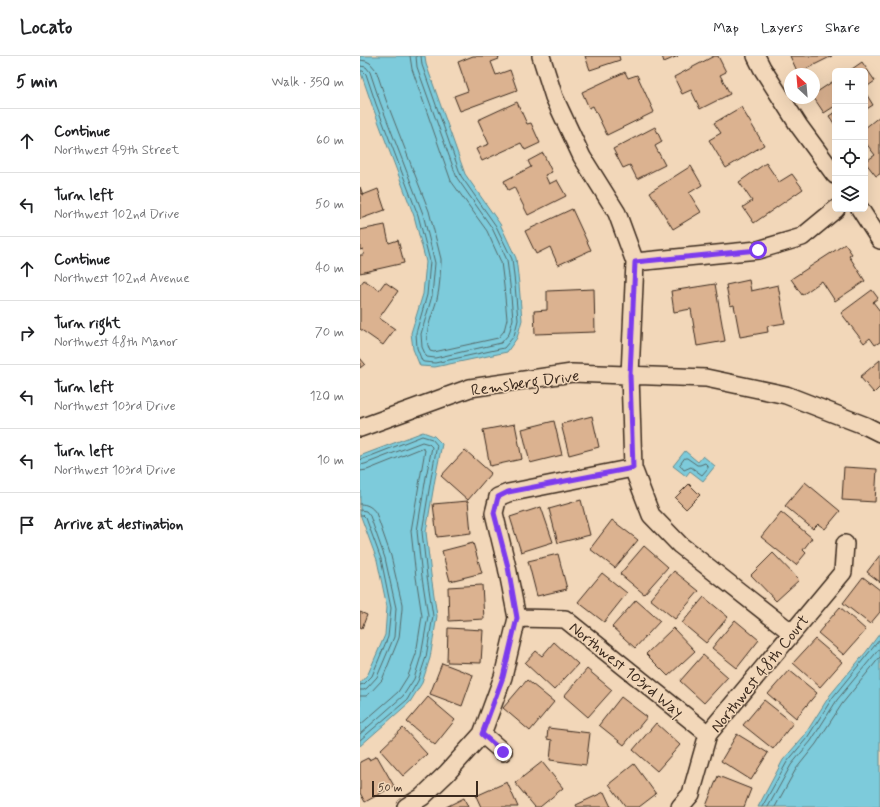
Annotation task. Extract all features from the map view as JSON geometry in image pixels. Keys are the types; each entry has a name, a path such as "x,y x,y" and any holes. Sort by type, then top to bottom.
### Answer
{"street":[{"path":"541,56 554,97 582,157 617,213 635,262 630,375 633,468 651,515 686,550 792,633"},
{"path":"756,56 799,126 832,171"},
{"path":"635,262 758,250 802,236 832,212"},
{"path":"862,212 880,240"},
{"name":"Remsberg Drive","path":"360,428 470,388 572,373 706,378 786,395 866,426 880,433"},
{"path":"406,807 422,797 447,773 482,734 503,677 517,618 508,567 494,513 498,497 508,492 633,468"},
{"name":"Northwest 48th Court","path":"680,807 691,794 708,734 843,572 845,544"},
{"name":"Northwest 103rd Way","path":"517,618 565,619 708,734"},
{"path":"482,734 503,752"}],"water":[{"path":"360,56 425,56 426,64 465,174 500,224 516,258 522,320 517,338 507,352 435,367 420,366 413,349 411,333 423,294 426,262 414,216 360,70"},
{"path":"423,432 434,436 442,444 426,532 437,616 430,658 422,683 410,702 360,746 360,683 368,674 385,635 387,607 377,560 360,514 360,456"},
{"path":"685,451 698,462 703,456 715,466 703,481 690,471 686,476 673,466"},
{"path":"880,633 880,807 758,807 783,760 804,736 830,695"}],"building":[{"path":"473,56 498,56 499,59 491,62 496,75 510,70 517,90 460,111 454,96 468,91 458,62"},
{"path":"585,56 619,56 620,60 590,70"},
{"path":"662,56 678,56 664,62"},
{"path":"714,56 718,56 726,72 720,75 730,94 700,109 691,90 682,94 674,77"},
{"path":"790,56 832,56 808,68 796,68"},
{"path":"862,62 866,68 853,68"},
{"path":"868,71 875,81 868,86"},
{"path":"625,72 628,78 637,75 654,112 607,135 593,106 589,108 582,92"},
{"path":"832,82 832,108 824,113 818,104 820,104 820,90"},
{"path":"868,97 873,105 868,108"},
{"path":"517,102 527,124 531,123 540,143 525,150 521,143 482,161 476,149 489,144 478,120"},
{"path":"741,107 764,145 726,168 709,140 721,133 714,123"},
{"path":"880,116 880,174 876,176 868,166 868,160 875,155 868,146 868,126"},
{"path":"655,127 662,142 655,146 665,165 637,179 630,165 623,168 613,149"},
{"path":"543,153 552,172 545,175 549,184 557,180 566,196 528,215 514,187 508,190 504,181 531,167 528,161"},
{"path":"766,163 779,182 792,174 803,189 754,223 743,207 752,201 739,182"},
{"path":"691,166 702,185 689,193 701,212 673,229 650,192"},
{"path":"360,187 363,195 378,189 385,210 360,219"},
{"path":"572,209 591,250 558,265 550,247 536,254 525,231"},
{"path":"385,225 389,243 398,240 404,263 360,273 360,255 364,255 363,249 360,250 360,230"},
{"path":"845,244 852,254 849,256 865,281 835,301 822,281 802,295 791,279"},
{"path":"364,280 379,290 385,282 398,291 379,318 395,329 383,345 360,329 360,285"},
{"path":"749,280 751,291 778,285 785,323 767,326 768,332 740,337 734,305 730,306 726,285"},
{"path":"715,284 725,341 697,346 691,309 674,312 671,291"},
{"path":"594,289 595,332 535,334 534,311 547,310 547,291"},
{"path":"872,290 878,298 873,302 880,311 880,342 875,345 870,338 864,343 841,313"},
{"path":"360,358 365,364 360,368"},
{"path":"880,360 880,387 874,393 860,377"},
{"path":"592,416 599,447 569,455 561,424"},
{"path":"554,421 562,455 530,463 522,429"},
{"path":"515,424 522,459 490,466 483,430"},
{"path":"465,450 491,473 468,500 441,476"},
{"path":"844,467 877,469 875,502 842,500"},
{"path":"805,482 840,511 825,529 818,524 813,529 785,506"},
{"path":"689,484 700,495 686,509 675,498"},
{"path":"581,500 590,535 558,543 549,509"},
{"path":"468,501 471,533 437,537 433,504"},
{"path":"541,507 553,542 521,552 510,517"},
{"path":"781,512 812,538 803,550 806,553 796,565 761,537"},
{"path":"612,520 638,540 615,568 590,549"},
{"path":"473,543 482,573 450,581 442,551"},
{"path":"644,546 668,567 644,594 620,574"},
{"path":"773,553 799,580 776,601 751,575"},
{"path":"558,554 567,589 537,596 528,561"},
{"path":"880,555 880,582 867,572"},
{"path":"674,571 699,591 675,619 650,599"},
{"path":"602,573 627,593 604,622 578,602"},
{"path":"863,577 880,590 880,612 870,624 843,603"},
{"path":"482,585 484,619 449,621 448,587"},
{"path":"704,597 728,617 706,643 682,623"},
{"path":"636,600 660,621 635,648 612,627"},
{"path":"840,607 866,630 844,655 818,633"},
{"path":"360,612 367,615 362,628 360,627"},
{"path":"735,620 759,640 737,668 712,648"},
{"path":"448,628 483,630 481,663 447,662"},
{"path":"673,628 695,651 668,676 646,654"},
{"path":"815,639 842,662 820,687 793,663"},
{"path":"554,642 578,664 554,690 525,663 536,651 542,656"},
{"path":"703,655 728,677 704,703 680,681"},
{"path":"442,663 473,675 462,706 430,694"},
{"path":"587,669 612,690 588,717 564,696"},
{"path":"789,670 817,693 796,718 768,694"},
{"path":"527,680 554,702 530,731 503,708"},
{"path":"428,697 455,720 435,745 407,722"},
{"path":"621,697 647,717 624,745 599,725"},
{"path":"764,700 793,723 773,749 743,725"},
{"path":"656,723 680,745 657,771 633,750"},
{"path":"403,728 427,754 403,776 380,750"},
{"path":"548,728 590,733 586,765 550,760 552,740 547,739"},
{"path":"737,734 768,753 751,780 721,761"},
{"path":"377,756 394,786 365,802 360,793 360,762"},
{"path":"542,762 563,788 540,807 535,807 515,783"},
{"path":"634,764 656,794 639,807 626,807 609,784"},
{"path":"718,776 751,789 744,807 706,806"},
{"path":"507,782 518,807 481,807 476,796"},
{"path":"604,792 611,807 577,807 576,805"},
{"path":"464,798 468,807 446,807"}],"route":[{"path":"503,752 482,734 503,677 517,618 508,567 494,513 498,497 508,492 633,468 630,375 635,262 758,250"}]}
